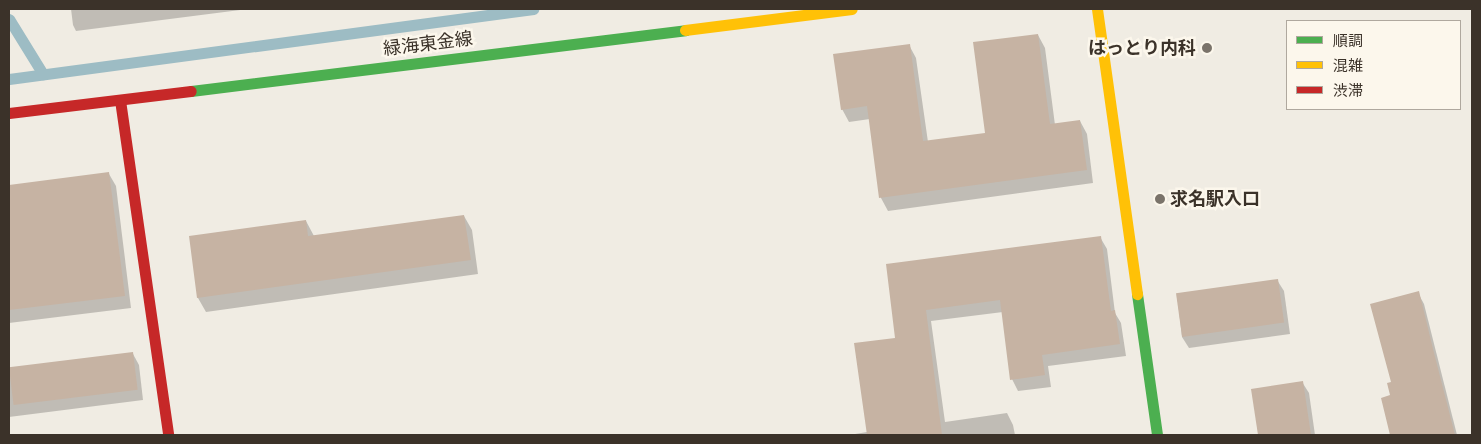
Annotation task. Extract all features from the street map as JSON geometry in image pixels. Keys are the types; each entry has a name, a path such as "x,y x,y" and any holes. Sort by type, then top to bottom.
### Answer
{"main road":[{"name":"緑海東金線","path":"9,113 852,9"},
{"path":"1097,9 1157,435"},
{"path":"120,100 168,435"}],"building":[{"path":"1038,34 1050,124 1080,120 1087,170 879,198 867,106 841,110 833,54 910,44 923,141 985,133 973,42"},
{"path":"109,172 125,296 9,310 9,185"},
{"path":"464,215 471,260 197,298 189,236 306,220 308,236"},
{"path":"1101,236 1111,311 1115,310 1120,344 1042,355 1045,375 1010,380 1000,300 926,310 942,435 867,435 854,343 895,338 886,264"},
{"path":"1278,279 1284,323 1182,337 1176,293"},
{"path":"1419,291 1455,435 1390,435 1381,398 1390,395 1387,383 1391,382 1370,304"},
{"path":"133,352 138,390 14,405 9,367"},
{"path":"1303,381 1311,435 1258,435 1251,389"}],"waterway":[{"path":"9,79 533,9"},
{"path":"9,19 43,74"}],"traffic: fast":[{"path":"191,91 685,30"},
{"path":"1137,294 1157,435"}],"traffic: slow":[{"path":"685,30 852,9"},
{"path":"1097,9 1137,294"}],"traffic: jam":[{"path":"9,113 191,91"},
{"path":"120,100 168,435"}],"place":[{"name":"はっとり内科","path":"1207,48"},
{"name":"求名駅入口","path":"1160,199"}]}
